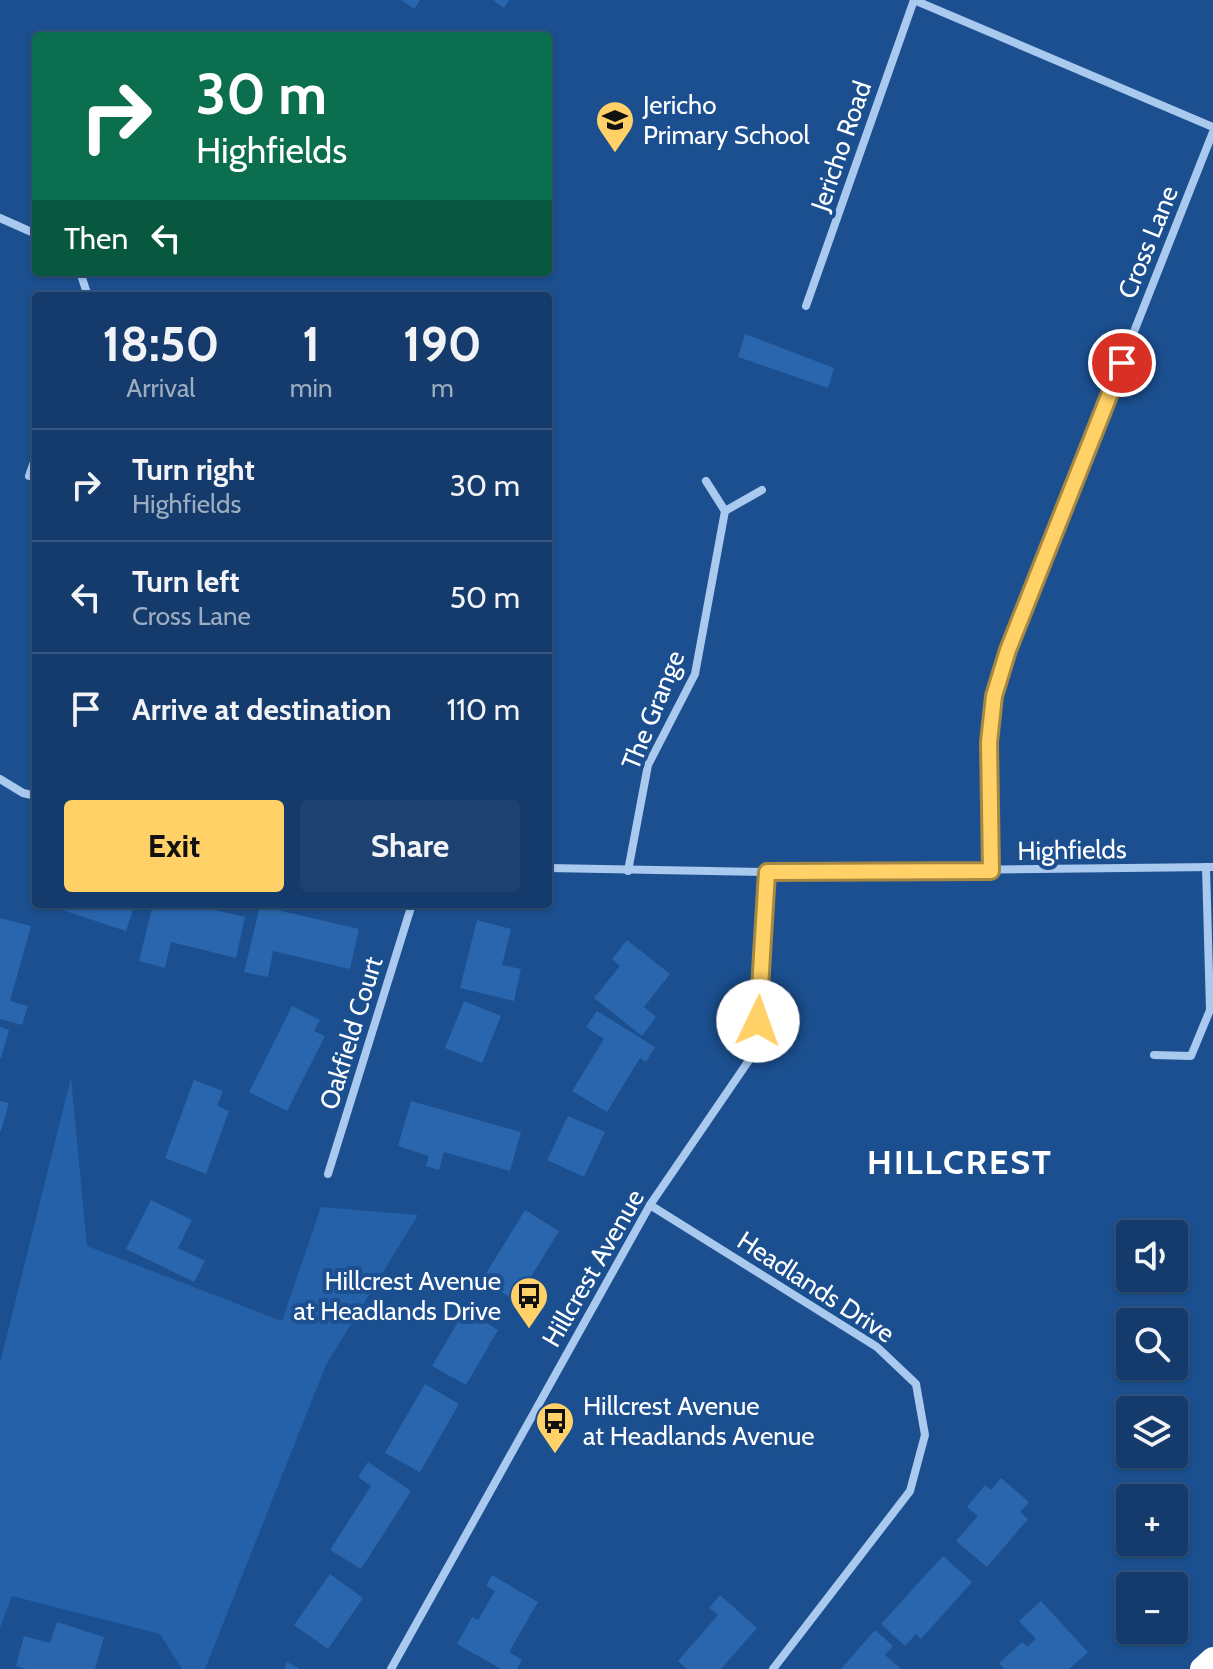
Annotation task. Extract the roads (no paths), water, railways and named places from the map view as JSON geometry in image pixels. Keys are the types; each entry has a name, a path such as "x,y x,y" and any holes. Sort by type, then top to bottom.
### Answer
{"highway":[{"path":"1202,1669 1213,1659"}],"street":[{"path":"914,0 1213,130"},
{"name":"Jericho Road","path":"806,306 914,0"},
{"name":"Cross Lane","path":"991,871 989,742 994,696 1008,650 1213,130"},
{"path":"0,218 32,232"},
{"path":"29,476 32,467"},
{"path":"706,481 725,511 762,490"},
{"name":"The Grange","path":"628,871 648,765 695,674 725,511"},
{"path":"0,779 32,795"},
{"path":"1154,1055 1191,1056 1210,1010 1210,867"},
{"name":"Highfields","path":"552,868 767,872 1210,867"},
{"name":"Hillcrest Avenue","path":"391,1669 650,1205 756,1050 767,872"},
{"name":"Oakfield Court","path":"328,1174 411,908"},
{"name":"Headlands Drive","path":"650,1205 877,1347 916,1384 925,1435 910,1491 773,1669"}],"place":[{"name":"Jericho Primary School","path":"615,154"},
{"name":"Hillcrest Avenue at Headlands Drive","path":"529,1330"},
{"name":"Hillcrest Avenue at Headlands Avenue","path":"555,1455"}],"district":[{"name":"HILLCREST","path":"960,1162"}]}
